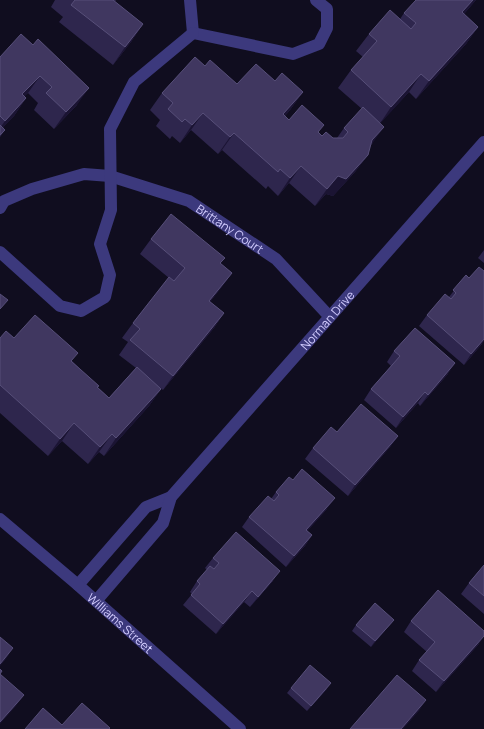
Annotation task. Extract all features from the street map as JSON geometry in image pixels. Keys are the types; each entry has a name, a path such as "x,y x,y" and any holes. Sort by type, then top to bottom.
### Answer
{"street":[{"path":"190,0 193,33"},
{"path":"193,33 293,54 319,44 327,28 326,9 316,0"},
{"path":"0,252 60,306 80,311 105,297 110,275 100,244 111,210 110,129 134,82 193,33"},
{"name":"Norman Drive","path":"96,602 163,523 171,498 329,316 484,142"},
{"name":"Brittany Court","path":"0,208 4,201 32,189 84,174 110,176 188,201 276,259 329,316"},
{"name":"Norman Drive","path":"78,585 146,507 171,498"},
{"name":"Williams Street","path":"0,519 78,585 240,729"}],"building":[{"path":"75,0 113,0 143,24 125,47 71,5"},
{"path":"416,0 473,0 462,12 478,27 429,81 421,74 391,107 351,70 377,41 369,34 390,10 411,29 416,23 404,13"},
{"path":"21,34 33,45 38,39 89,88 66,112 46,93 52,87 40,76 22,94 26,98 5,121 0,116 0,57"},
{"path":"195,57 205,66 210,60 237,84 256,64 275,81 282,73 303,92 283,114 289,120 302,105 324,125 318,132 322,136 326,132 333,138 343,138 348,132 344,128 363,107 384,127 372,140 368,155 346,179 338,176 327,189 301,166 290,178 280,169 278,172 234,133 230,137 203,113 192,125 185,119 182,122 168,109 173,103 162,93"},
{"path":"0,125 5,130 0,135"},
{"path":"171,214 225,258 220,263 232,273 209,301 224,313 173,376 130,340 140,329 133,323 169,277 174,281 185,268 151,239"},
{"path":"479,267 484,271 484,339 471,354 427,315 445,294 451,299 456,293 453,290 466,275 469,278"},
{"path":"0,294 8,300 0,309"},
{"path":"35,315 78,353 71,361 99,386 97,387 109,398 137,367 161,389 116,438 112,434 100,447 74,423 60,439 0,385 0,338 6,331 14,338"},
{"path":"415,328 455,363 428,395 425,392 403,417 371,389 400,356 394,351"},
{"path":"361,404 398,436 355,485 313,448 331,427 337,432"},
{"path":"302,469 335,498 306,530 312,535 294,556 249,517 268,496 274,501 279,495 276,492 289,477 293,480"},
{"path":"236,532 280,571 258,597 252,591 223,624 191,595 200,584 197,581 210,566 214,569 219,563 213,558"},
{"path":"484,565 484,596 469,583"},
{"path":"438,590 484,631 484,636 444,681 419,660 435,642 411,621"},
{"path":"375,603 394,620 375,641 356,625"},
{"path":"0,637 13,648 0,664"},
{"path":"310,665 331,683 311,706 291,688"},
{"path":"0,674 24,695 0,722"},
{"path":"397,675 426,700 401,729 350,729"},
{"path":"82,703 110,728 25,729 43,708 62,725"}]}
